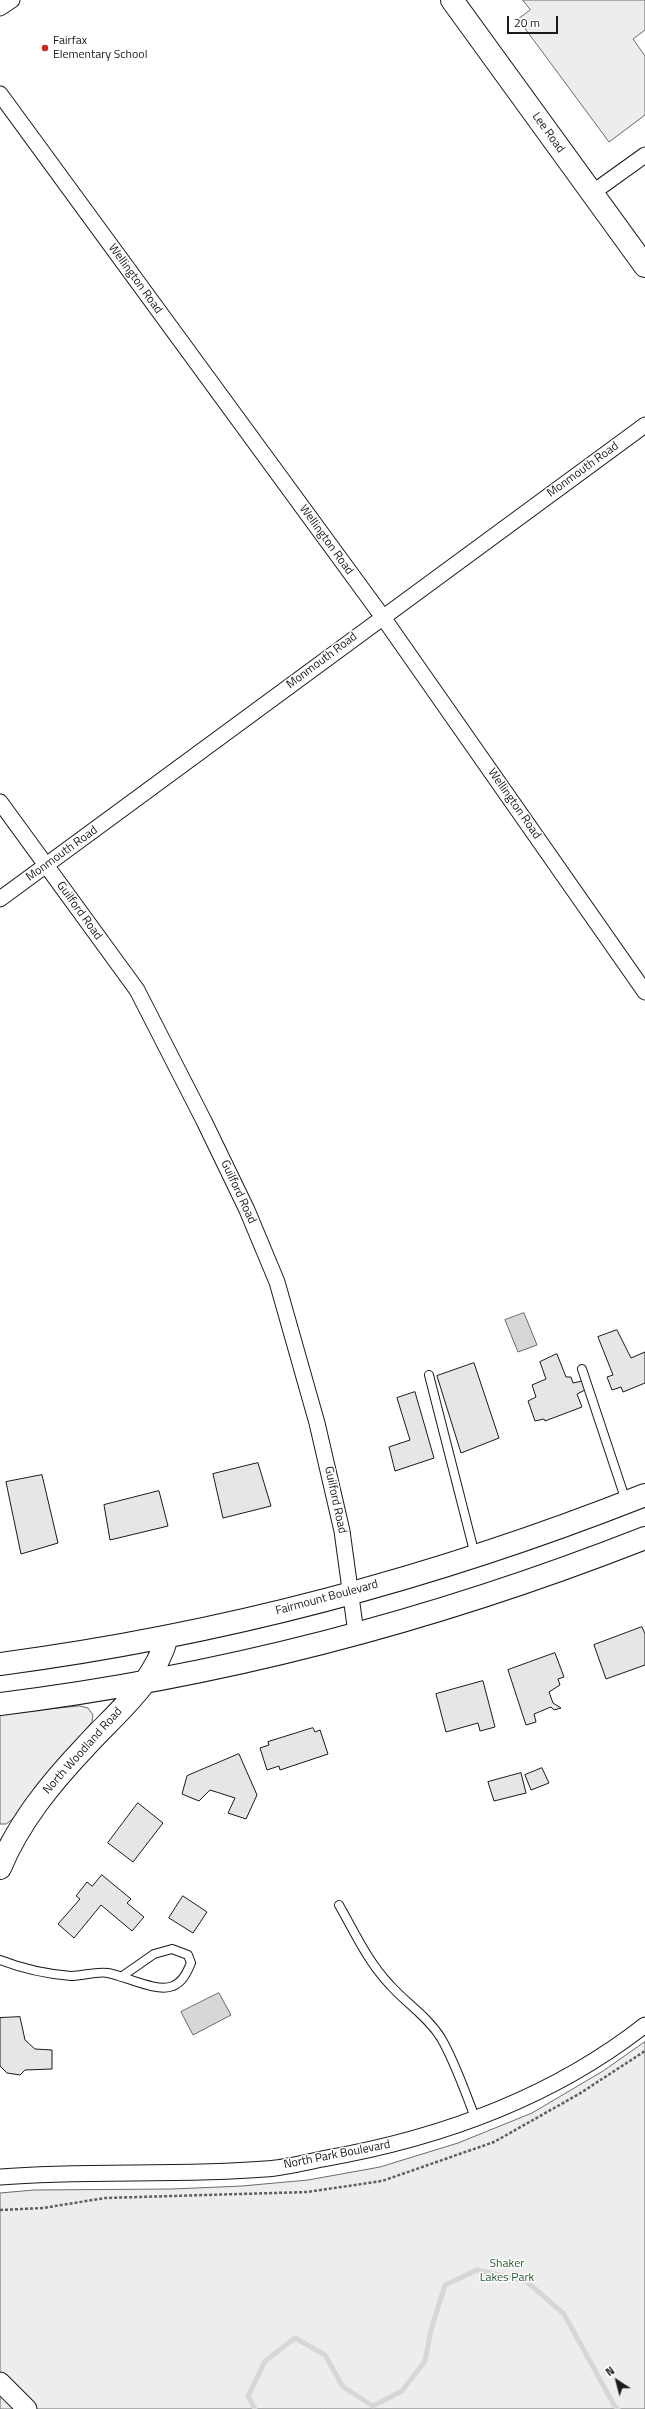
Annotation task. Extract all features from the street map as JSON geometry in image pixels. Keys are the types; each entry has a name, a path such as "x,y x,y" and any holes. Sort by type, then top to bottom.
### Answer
{"main road":[{"name":"Lee Road","path":"452,0 645,266"},
{"name":"Fairmount Boulevard","path":"0,1664 103,1649 168,1637 352,1593 475,1556 636,1499"},
{"path":"0,1704 114,1688 181,1675 356,1633 504,1589 645,1538"},
{"name":"North Woodland Road","path":"0,1868 23,1824 48,1787 146,1681 157,1665 168,1637"}],"street":[{"path":"0,8 12,0"},
{"name":"Wellington Road","path":"0,94 382,616 645,992"},
{"path":"592,193 645,155"},
{"name":"Monmouth Road","path":"0,899 382,616 645,424"},
{"name":"Guilford Road","path":"0,802 137,990 204,1121 250,1217 277,1282 317,1423 342,1531 352,1593 356,1633"},
{"name":"North Park Boulevard","path":"0,2177 37,2174 152,2174 267,2169 371,2151 476,2120 567,2077 625,2041 645,2025"},
{"path":"0,2382 27,2409"}],"lane":[{"path":"582,1369 636,1499"},
{"path":"429,1375 475,1556"},
{"path":"339,1905 371,1961 390,1986 418,2012 440,2037 454,2063 476,2120"},
{"path":"0,1960 28,1971 72,1976 106,1973 154,1986 172,1987 185,1977 191,1963 188,1955 172,1949 154,1954 121,1977"}],"shaded area":[{"path":"523,0 645,0 645,30 633,39 645,56 645,115 609,142 518,19 530,10"},
{"path":"524,1313 537,1345 518,1352 505,1320"},
{"path":"80,1706 88,1708 93,1715 92,1722 36,1786 14,1818 6,1824 0,1824 0,1714"},
{"path":"219,1993 231,2015 193,2035 181,2012"},
{"name":"Shaker Lakes Park","path":"645,2042 645,2409 0,2409 0,2193 34,2190 172,2189 242,2186 308,2180 380,2167 458,2143 532,2113 603,2071"}],"building":[{"path":"617,1330 631,1358 645,1352 645,1383 623,1392 621,1387 612,1390 607,1377 613,1375 598,1337"},
{"path":"557,1354 566,1377 571,1377 573,1383 582,1381 585,1390 577,1394 582,1407 545,1421 544,1419 535,1421 528,1401 536,1397 532,1385 546,1379 540,1362"},
{"path":"474,1363 499,1438 461,1453 437,1376"},
{"path":"415,1392 434,1458 395,1471 389,1447 410,1440 397,1398"},
{"path":"258,1463 271,1506 223,1518 213,1474"},
{"path":"42,1475 58,1543 21,1554 6,1482"},
{"path":"159,1491 168,1526 110,1540 104,1505"},
{"path":"642,1627 645,1634 645,1665 606,1679 594,1645"},
{"path":"555,1653 564,1677 558,1679 560,1685 549,1692 553,1703 561,1708 554,1710 551,1707 534,1714 536,1722 526,1725 508,1670"},
{"path":"483,1681 495,1727 480,1731 478,1723 446,1732 436,1694"},
{"path":"313,1728 315,1732 320,1730 328,1754 280,1770 279,1766 267,1770 260,1748 269,1745 268,1742"},
{"path":"239,1754 257,1795 246,1819 228,1813 235,1798 210,1790 199,1801 182,1794 187,1776"},
{"path":"542,1768 549,1783 531,1790 525,1775"},
{"path":"521,1773 526,1793 494,1801 488,1782"},
{"path":"138,1803 163,1823 133,1862 108,1843"},
{"path":"102,1875 131,1899 127,1903 144,1917 132,1931 101,1905 74,1938 58,1924 80,1899 76,1896 87,1882 92,1886"},
{"path":"183,1896 207,1912 193,1933 169,1918"},
{"path":"20,2017 25,2040 35,2049 52,2050 52,2069 25,2070 20,2075 7,2073 0,2066 0,2018"}],"waterway":[{"path":"255,2409 248,2396 265,2361 295,2338 325,2355 343,2387 373,2406 402,2391 425,2361 431,2330 445,2285 477,2270 526,2281 564,2314 614,2405 618,2409"}],"place":[{"name":"Fairfax Elementary School","path":"45,48"}]}
